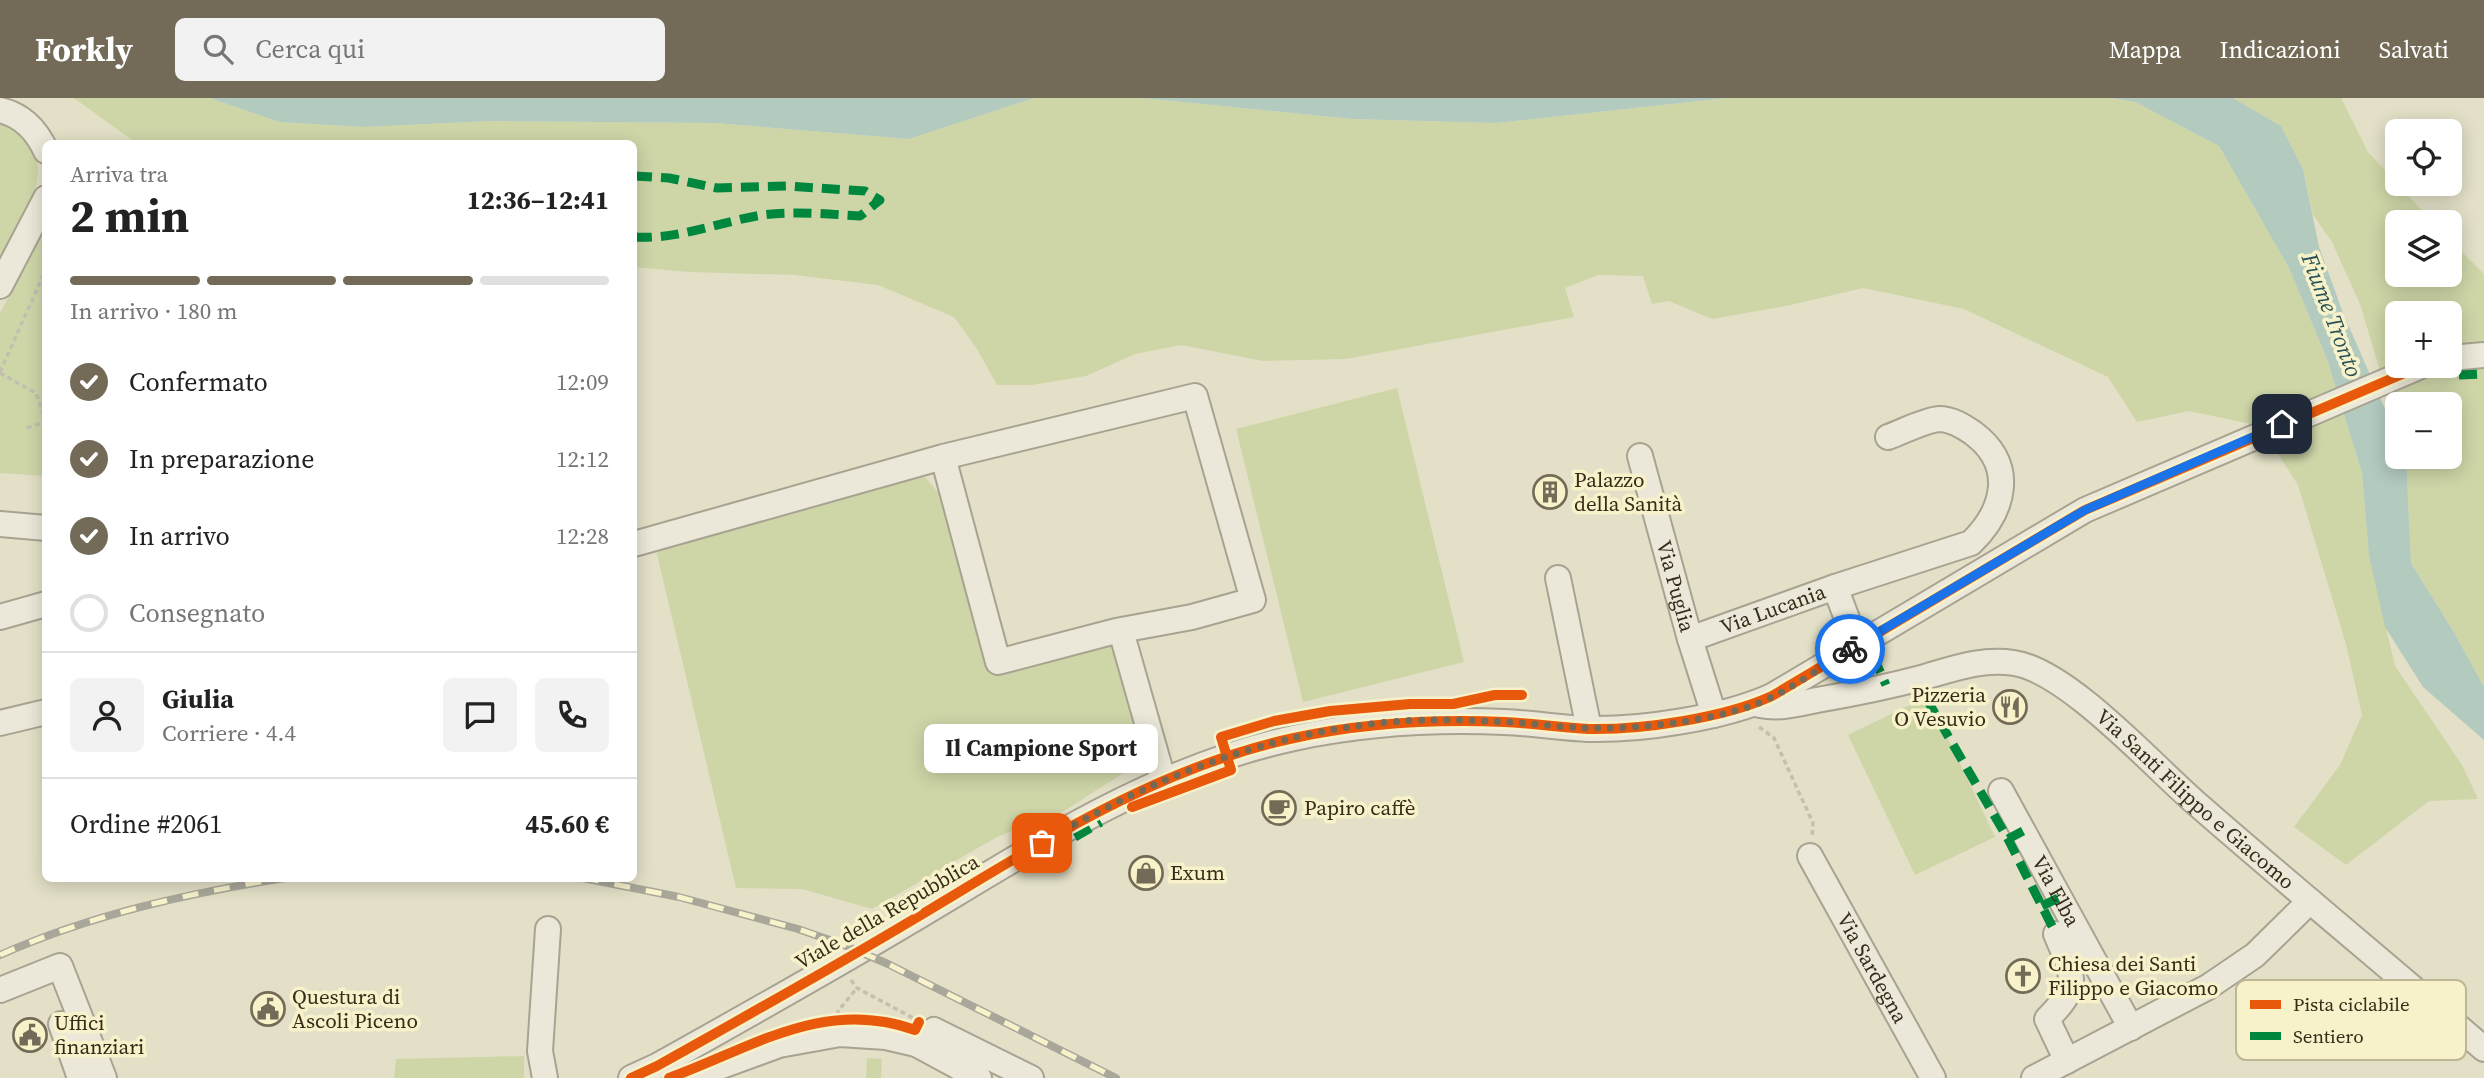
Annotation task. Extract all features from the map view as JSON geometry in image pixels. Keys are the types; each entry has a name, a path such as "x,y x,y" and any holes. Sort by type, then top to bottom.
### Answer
{"street":[{"path":"0,110 24,121 42,142"},
{"path":"0,286 42,206"},
{"name":"Viale della Repubblica","path":"631,1078 657,1066 870,945 1093,813 1163,779 1227,756 1289,739 1403,721 1506,722 1589,729 1632,727 1713,715 1756,714 1772,696 2068,519 2117,495 2393,378"},
{"path":"637,543 943,457 1195,396 1253,600 1192,617 1121,631 998,662 943,457"},
{"path":"1835,587 1971,543 1986,528 1997,509 2002,482 1996,461 1986,443 1971,431 1956,422 1938,419 1888,437"},
{"name":"Via Puglia","path":"1640,456 1713,715"},
{"path":"0,524 42,528"},
{"path":"1558,578 1589,729"},
{"name":"Via Lucania","path":"1690,639 1835,587 1849,649"},
{"path":"0,617 42,605"},
{"path":"1121,631 1163,779"},
{"path":"1849,649 1844,673 1848,680 1865,691"},
{"name":"Via Santi Filippo e Giacomo","path":"1756,714 1921,678 1965,664 2015,663 2040,671 2070,690 2196,803 2403,980"},
{"path":"0,723 42,713"},
{"name":"Via Elba","path":"2001,791 2131,1028"},
{"name":"Via Sardegna","path":"1810,856 1933,1078"},
{"path":"2034,1078 2208,987 2255,955 2310,901"},
{"path":"545,1078 540,1051 548,929"},
{"path":"2056,934 2073,981 2064,1003 2047,1019 2067,1061"},
{"path":"0,990 61,966 104,1078"},
{"path":"61,1024 80,1078"},
{"path":"689,1078 779,1045 840,1034 886,1037 934,1030 1031,1078"},
{"path":"913,1031 979,1078"},
{"name":"Via Santi Filippo e Giacomo","path":"2466,1034 2484,1049"}],"path":[{"path":"42,278 0,372 36,393 42,412"},
{"path":"27,428 42,423"},
{"path":"1756,714 1774,738 1813,823 1810,856"},
{"path":"846,974 857,988 913,1031"},
{"path":"855,1019 835,1015 857,988"}],"green space":[{"path":"74,98 210,98 279,122 363,127 492,121 715,123 909,139 1034,98 1143,98 1352,119 1496,123 1727,98 2111,98 2135,102 2219,146 2289,268 2327,359 2362,473 2369,556 2395,666 2462,765 2478,799 2429,801 2346,865 2294,827 2340,765 2362,715 2346,644 2298,485 2260,426 2189,411 2137,422 2108,377 1964,309 1863,288 1786,306 1712,319 1669,301 1652,304 1643,276 1598,275 1565,288 1574,317 1346,359 1263,361 1181,345 1135,354 1086,376 1032,385 997,385 977,349 954,317 878,285 794,275 689,272 637,267 637,140 132,140"},
{"path":"2233,98 2341,98 2368,152 2385,170 2385,196 2409,196 2422,210 2385,210 2385,287 2462,287 2462,252 2484,274 2484,687 2411,563 2407,469 2462,469 2462,392 2386,392 2360,304 2332,242 2313,215 2303,169 2281,126"},
{"path":"0,123 20,132 30,144 37,163 38,177 29,206 0,259"},
{"path":"42,235 42,476 0,473 0,313"},
{"path":"1397,388 1464,662 1303,702 1236,429"},
{"path":"908,474 926,478 942,497 991,671 1113,643 1141,734 1131,768 1066,810 997,837 872,909 802,889 736,888 655,546"},
{"path":"1928,696 1995,837 1915,875 1848,735"},
{"path":"524,1056 524,1078 394,1078 396,1059"},
{"path":"867,1058 882,1059 881,1078 866,1078"}],"water":[{"path":"210,98 1034,98 909,139 715,123 492,121 363,127 279,122"},
{"path":"1143,98 1727,98 1496,123 1352,119"},
{"name":"Fiume Tronto","path":"2111,98 2233,98 2281,126 2303,169 2319,247 2343,313 2385,409 2385,469 2407,469 2411,563 2484,687 2484,740 2423,687 2385,627 2369,556 2362,473 2327,359 2289,268 2219,146 2135,102"}],"railway":[{"path":"0,955 104,917 176,898 263,882"},
{"path":"603,882 679,897 798,929 844,945 888,964 1116,1078"}],"marked path":[{"path":"637,176 669,178 717,188 786,186 865,191 880,200 860,216 811,213 762,215 666,236 637,237"},
{"path":"2462,375 2484,374"},
{"path":"1873,656 1886,685"},
{"path":"1926,698 2008,839 2056,934"},
{"path":"1028,864 1101,822"},
{"path":"2008,839 2023,831"},
{"path":"2042,906 2060,897"}],"cycle path":[{"path":"631,1078 818,975 1050,838 1144,789 1193,769 1242,751 1294,738 1372,726 1477,721 1610,729 1682,721 1753,704 1772,696 2085,510 2393,378"},
{"path":"1132,807 1231,770 1221,737 1274,721 1330,711 1410,704 1453,704 1495,695 1522,695"},
{"path":"669,1078 759,1041 819,1023 850,1019 882,1021 915,1030 919,1022"}],"way so far":[{"path":"1042,843 1093,813 1163,779 1227,756 1289,739 1325,731 1403,721 1506,722 1589,729 1632,727 1713,715 1744,708 1772,696 1850,649"}],"place":[{"name":"Palazzo della Sanità","path":"1550,492"},
{"name":"Pizzeria O Vesuvio","path":"2010,707"},
{"name":"Papiro caffè","path":"1279,808"},
{"name":"Il Campione Sport","path":"1042,843"},
{"name":"Exum","path":"1146,873"},
{"name":"Chiesa dei Santi Filippo e Giacomo","path":"2023,976"},
{"name":"Questura di Ascoli Piceno","path":"268,1009"},
{"name":"Uffici finanziari","path":"30,1035"}],"route":[{"path":"1850,649 2085,510 2282,424"}]}
